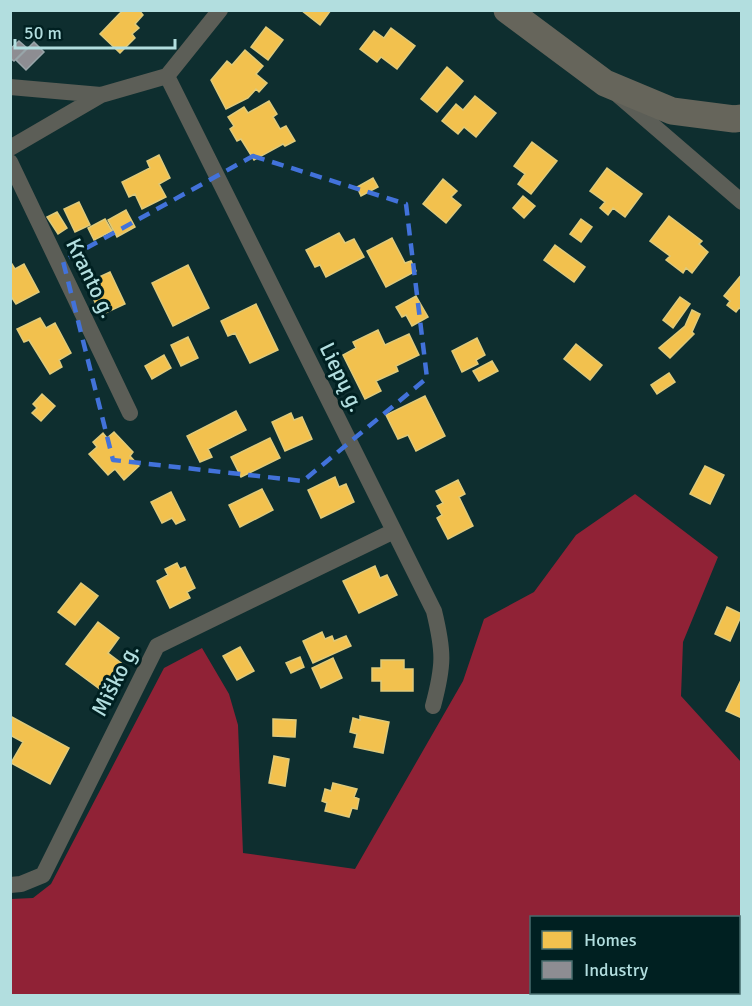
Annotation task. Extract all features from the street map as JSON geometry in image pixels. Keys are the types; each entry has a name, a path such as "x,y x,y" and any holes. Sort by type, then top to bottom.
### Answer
{"main road":[{"path":"507,10 605,83 672,111 741,118"}],"street":[{"path":"10,148 101,94 167,76 220,10"},
{"name":"Liepų g.","path":"167,76 434,611 440,636 443,669 434,706"},
{"path":"605,83 741,202"},
{"path":"10,87 101,94"},
{"name":"Kranto g.","path":"10,162 130,413"},
{"name":"Miško g.","path":"10,885 21,884 43,875 157,646 394,531"}],"highlighted area":[{"path":"253,156 406,204 427,378 303,481 113,460 63,261"}],"shaded area":[{"path":"635,494 718,557 683,642 681,696 741,762 741,986 740,916 530,916 530,994 731,995 11,995 11,899 33,898 51,884 164,668 202,648 229,694 238,725 243,853 355,869 463,681 484,619 534,592 576,535"}],"building: Homes":[{"path":"119,10 139,10 143,15 135,24 139,28 132,34 135,38 120,53 100,34 121,12"},
{"path":"301,10 331,10 320,25"},
{"path":"266,27 283,40 268,60 251,47"},
{"path":"391,28 415,46 397,69 381,57 377,62 360,49 374,31 384,38"},
{"path":"245,50 263,66 256,74 267,83 259,92 256,89 248,98 226,109 211,80 227,61 232,65"},
{"path":"447,67 463,81 437,112 421,99"},
{"path":"475,96 496,113 476,137 464,127 458,134 442,121 456,104 463,110"},
{"path":"269,101 277,114 273,117 280,129 286,126 295,141 285,146 283,144 254,160 241,139 237,141 230,129 234,126 228,117 244,107 248,113"},
{"path":"532,142 557,161 531,194 518,184 525,174 514,166"},
{"path":"159,155 170,178 159,184 166,197 142,209 135,194 129,197 122,182 150,168 147,161"},
{"path":"607,168 642,194 625,217 613,208 608,215 600,208 605,202 590,191"},
{"path":"373,178 378,187 361,196 357,187"},
{"path":"443,179 457,191 451,197 461,205 446,223 423,204"},
{"path":"523,196 535,206 524,218 513,208"},
{"path":"79,202 90,225 75,232 64,209"},
{"path":"126,210 135,227 117,237 108,220"},
{"path":"57,212 67,228 58,234 47,217"},
{"path":"669,216 702,241 699,244 708,252 692,273 686,268 683,273 666,260 670,256 650,241"},
{"path":"105,219 112,231 94,240 88,228"},
{"path":"581,219 592,227 581,242 570,234"},
{"path":"339,233 345,243 354,239 364,257 326,277 320,265 315,267 306,250"},
{"path":"392,238 405,263 411,261 416,271 386,287 367,251"},
{"path":"555,245 585,267 574,282 544,260"},
{"path":"10,261 15,269 24,264 39,292 16,304 10,295"},
{"path":"188,265 209,308 173,326 152,283"},
{"path":"110,272 125,304 101,315 86,283"},
{"path":"742,274 742,310 739,308 736,312 727,305 730,301 724,296"},
{"path":"416,296 428,317 412,326 406,315 402,317 396,307"},
{"path":"680,297 690,304 673,328 663,320"},
{"path":"256,304 278,350 250,363 235,333 228,336 221,321"},
{"path":"692,310 700,314 692,332 694,334 670,358 659,348 685,326"},
{"path":"40,318 46,328 55,323 71,353 59,360 62,367 50,374 29,340 24,342 17,329"},
{"path":"378,330 385,345 409,334 419,355 396,366 398,371 376,381 381,391 365,399 343,355 356,348 353,342"},
{"path":"188,337 198,358 181,366 171,345"},
{"path":"477,338 485,355 476,360 478,364 462,372 452,351"},
{"path":"576,344 602,365 590,380 564,359"},
{"path":"164,355 171,368 152,379 145,366"},
{"path":"492,361 498,371 479,381 473,371"},
{"path":"669,373 675,382 657,394 651,385"},
{"path":"42,394 55,406 41,421 32,413 37,408 33,404"},
{"path":"425,396 445,436 416,451 408,435 398,439 386,415"},
{"path":"236,411 246,430 208,449 212,457 200,462 187,436"},
{"path":"291,413 294,420 302,417 312,439 285,451 272,422"},
{"path":"114,432 133,452 130,456 139,466 124,480 115,469 108,475 89,454 97,447 93,442 103,433 107,438"},
{"path":"270,438 280,458 241,477 231,457"},
{"path":"705,466 724,475 710,504 690,494"},
{"path":"335,477 339,487 346,484 354,502 321,518 308,490"},
{"path":"458,480 465,494 459,497 473,526 448,539 437,518 442,515 437,506 443,503 436,491"},
{"path":"262,489 273,510 240,527 229,505"},
{"path":"171,492 185,520 176,524 172,518 162,523 151,502"},
{"path":"177,563 180,569 185,567 195,588 187,592 190,598 170,608 157,581 168,575 165,569"},
{"path":"375,566 380,578 387,575 397,595 359,613 343,581"},
{"path":"81,583 98,596 75,625 58,612"},
{"path":"727,607 742,614 730,641 715,634"},
{"path":"98,622 119,638 108,653 121,663 101,690 66,664"},
{"path":"322,632 325,639 332,636 334,641 346,636 351,646 313,663 303,641"},
{"path":"240,647 254,671 237,680 223,656"},
{"path":"300,657 304,667 291,673 286,663"},
{"path":"333,658 342,678 321,688 312,668"},
{"path":"381,660 404,660 404,669 413,669 413,691 381,691 381,681 372,681 372,668 381,668"},
{"path":"742,678 742,718 726,711"},
{"path":"10,716 69,748 50,784 11,763 23,742 10,735"},
{"path":"360,716 389,722 383,753 354,747 357,734 350,732 353,718 360,720"},
{"path":"273,719 296,720 295,737 273,736"},
{"path":"274,756 289,759 285,786 269,783"},
{"path":"333,783 357,789 354,797 359,799 357,809 352,808 349,817 325,811 327,803 322,801 325,789 331,791"}],"building: Industry":[{"path":"19,41 27,48 14,61 10,58 10,49"},
{"path":"34,42 44,52 26,70 16,60"}]}
